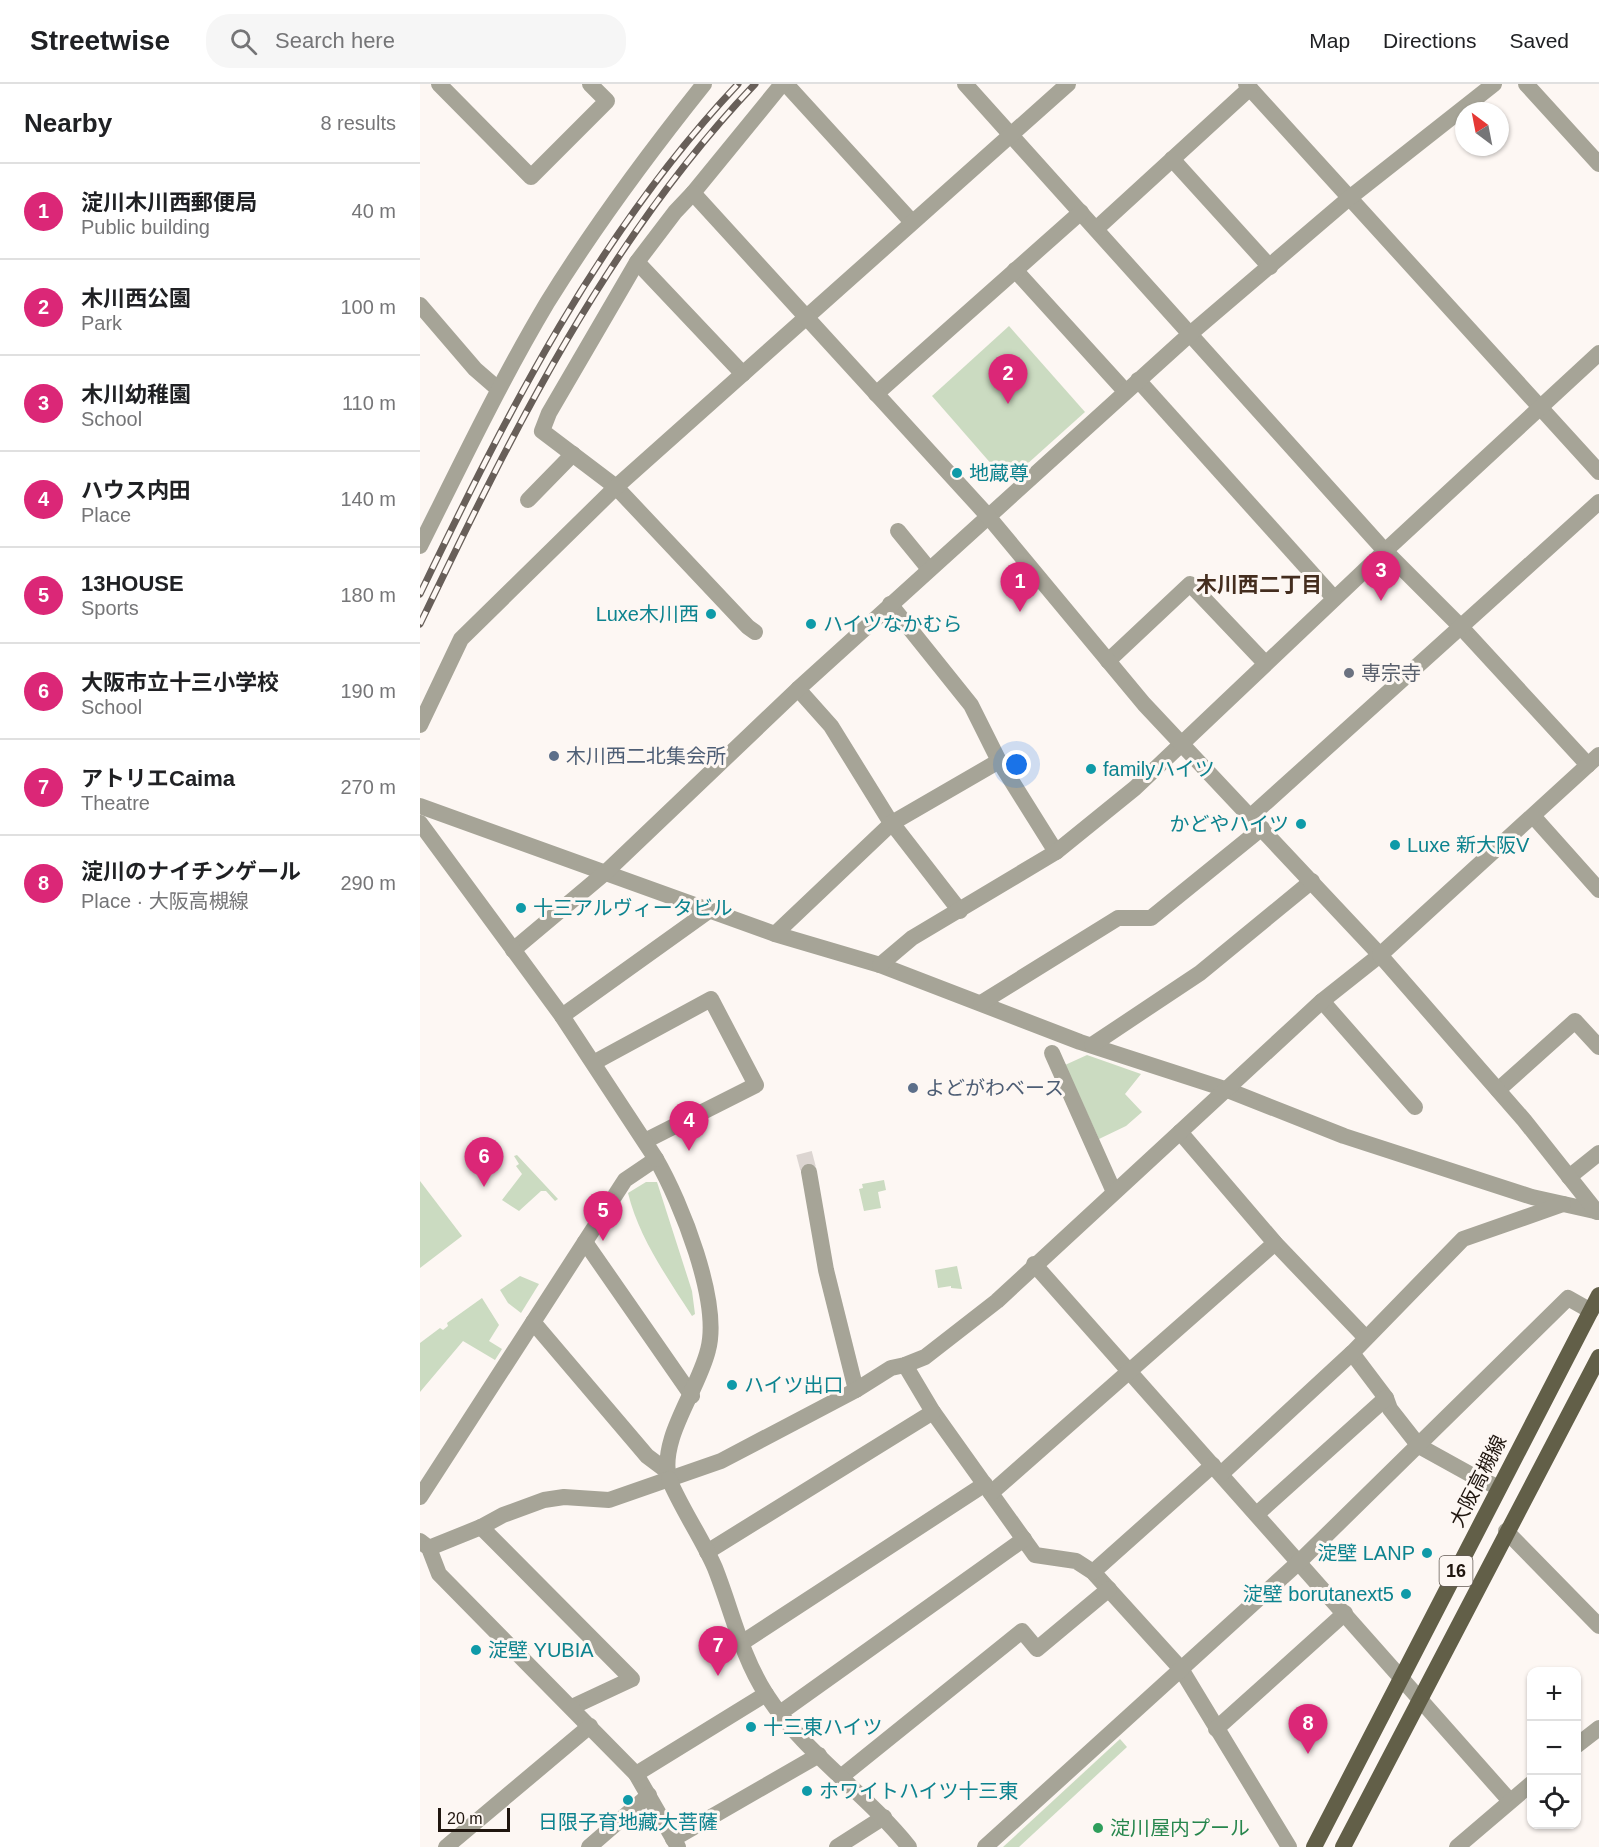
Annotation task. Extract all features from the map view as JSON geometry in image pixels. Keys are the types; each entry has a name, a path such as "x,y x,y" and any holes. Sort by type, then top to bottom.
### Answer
{"main road":[{"name":"大阪高槻線","path":"1314,1847 1599,1295"},
{"name":"16","path":"1343,1847 1506,1531 1599,1357"}],"street":[{"path":"439,84 531,177 607,101 590,84"},
{"path":"420,546 498,389 554,293 652,148 704,84"},
{"path":"755,632 616,487 543,431 549,413 637,262 675,212 784,84 912,222"},
{"path":"819,1755 676,1843 636,1774 439,1574 424,1545 481,1527 502,1515 544,1500 564,1497 609,1500 668,1475 721,1461 856,1390 891,1368 925,1357 997,1301 1034,1264 1322,1001 1380,955 1594,760 1385,551 965,84"},
{"path":"420,725 460,639 616,487 1068,84"},
{"path":"513,950 606,872 890,604 1190,334 1348,199 1494,84"},
{"path":"1526,84 1599,164"},
{"path":"1096,229 1248,86 1348,199 1599,472"},
{"path":"1172,159 1270,267"},
{"path":"693,193 987,515 1144,704 1182,741 1380,955 1498,1090 1598,1212"},
{"path":"876,394 1081,212"},
{"path":"637,262 742,374"},
{"path":"1015,270 1125,392"},
{"path":"420,305 475,369 498,389"},
{"path":"880,965 912,938 1056,852 1135,788 1334,598 1599,353"},
{"path":"1138,380 1334,598"},
{"path":"528,500 573,454"},
{"path":"981,1003 1118,918 1151,918 1256,822 1460,626 1599,502"},
{"path":"898,531 929,569"},
{"path":"1108,661 1190,584 1265,663"},
{"path":"890,604 972,705 999,761 1056,852"},
{"path":"798,689 831,726 892,823 960,911"},
{"path":"775,934 892,823 999,761"},
{"path":"420,806 775,934 880,965 1092,1046 1225,1089 1344,1136 1563,1204 1598,1212"},
{"path":"1533,816 1599,890"},
{"path":"420,823 595,1062 656,1159 679,1206 711,1312 708,1352 692,1396 668,1450 668,1475"},
{"path":"1092,1046 1200,973 1312,882"},
{"path":"562,1016 710,910"},
{"path":"595,1062 711,999 756,1085 645,1141"},
{"path":"1322,1001 1415,1107"},
{"path":"1498,1090 1575,1021 1599,1047"},
{"path":"1052,1053 1114,1192"},
{"path":"1180,1132 1275,1243 1366,1338"},
{"path":"1569,1177 1599,1154"},
{"path":"420,1497 625,1180 656,1159"},
{"path":"809,1172 826,1270 856,1390"},
{"path":"1093,1572 1352,1353 1463,1239 1563,1204"},
{"path":"585,1242 692,1396"},
{"path":"740,1644 988,1489 1130,1372 1275,1243"},
{"path":"1034,1264 1346,1613 1510,1801"},
{"path":"985,1847 1299,1562 1568,1298 1591,1311"},
{"path":"533,1322 647,1456 668,1475 707,1552 740,1644 766,1694 780,1713 819,1755 884,1817 909,1847"},
{"path":"1352,1353 1386,1398 1390,1410 1419,1446 1474,1477 1498,1487"},
{"path":"905,1365 933,1412 1035,1555 1076,1561 1093,1572 1180,1669 1289,1847"},
{"path":"1257,1514 1386,1398"},
{"path":"707,1552 933,1412"},
{"path":"481,1527 632,1679 572,1707"},
{"path":"1506,1531 1599,1626"},
{"path":"780,1713 1024,1539"},
{"path":"842,1776 1022,1631 1037,1649 1109,1589"},
{"path":"1216,1729 1346,1613"},
{"path":"636,1774 766,1694"},
{"path":"446,1847 590,1726"},
{"path":"1581,1742 1599,1728"},
{"path":"1457,1847 1527,1787"},
{"path":"589,1847 649,1795"},
{"path":"837,1847 884,1817"}],"green space":[{"path":"1009,326 1085,412 1007,482 932,396"},
{"path":"1087,1055 1141,1074 1125,1094 1142,1112 1126,1126 1099,1139 1065,1065"},
{"path":"517,1155 558,1199 555,1201 546,1191 541,1191 519,1211 502,1200 522,1174 516,1166 519,1164 514,1156"},
{"path":"884,1180 886,1190 878,1192 881,1208 864,1211 859,1189 863,1188 862,1184"},
{"path":"420,1181 462,1236 420,1268"},
{"path":"646,1182 657,1182 692,1291 695,1314 692,1316 646,1241 633,1210 628,1193"},
{"path":"957,1266 962,1289 951,1288 951,1286 938,1288 935,1270"},
{"path":"520,1276 539,1284 521,1313 508,1303 500,1290"},
{"path":"482,1298 499,1325 489,1341 502,1349 495,1360 463,1341 420,1392 420,1343 440,1328 443,1330 448,1326 447,1323"},
{"path":"1120,1739 1127,1747 1019,1847 1003,1847"}],"tunnel":[{"path":"804,1153 809,1172"}],"railway":[{"path":"420,594 522,392 599,262 642,200 688,141 738,84"},
{"path":"420,624 490,481 566,340 653,207 702,144 755,84"}],"place":[{"name":"木川西公園","path":"1008,404"},
{"name":"地蔵尊","path":"957,473"},
{"name":"木川幼稚園","path":"1381,601"},
{"name":"淀川木川西郵便局","path":"1020,612"},
{"name":"Luxe木川西","path":"711,614"},
{"name":"ハイツなかむら","path":"811,624"},
{"name":"専宗寺","path":"1349,673"},
{"name":"木川西二北集会所","path":"554,756"},
{"name":"familyハイツ","path":"1091,769"},
{"name":"かどやハイツ","path":"1301,824"},
{"name":"Luxe 新大阪V","path":"1395,845"},
{"name":"十三アルヴィータビル","path":"521,908"},
{"name":"よどがわベース","path":"913,1088"},
{"name":"ハウス内田","path":"689,1151"},
{"name":"大阪市立十三小学校","path":"484,1187"},
{"name":"13HOUSE","path":"603,1241"},
{"name":"ハイツ出口","path":"732,1385"},
{"name":"淀壁 LANP","path":"1427,1553"},
{"name":"淀壁 borutanext5","path":"1406,1594"},
{"name":"淀壁 YUBIA","path":"476,1650"},
{"name":"アトリエCaima","path":"718,1676"},
{"name":"十三東ハイツ","path":"751,1727"},
{"name":"淀川のナイチンゲール","path":"1308,1754"},
{"name":"ホワイトハイツ十三東","path":"807,1791"},
{"name":"日限子育地藏大菩薩","path":"628,1800"},
{"name":"淀川屋内プール","path":"1098,1828"}],"district":[{"name":"木川西二丁目","path":"1259,585"}]}
